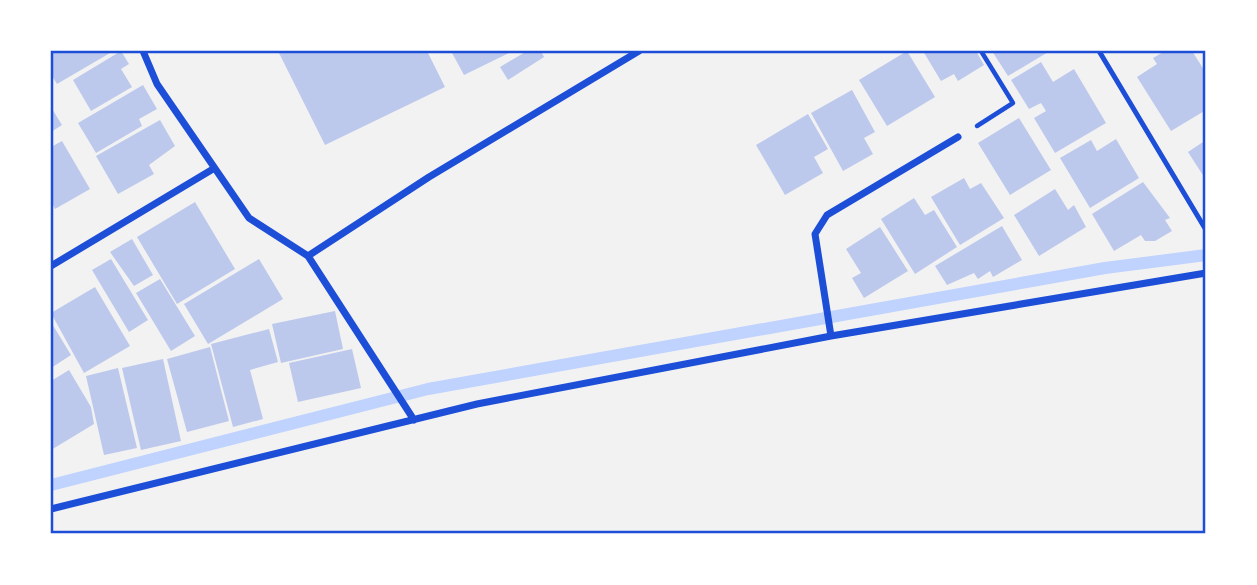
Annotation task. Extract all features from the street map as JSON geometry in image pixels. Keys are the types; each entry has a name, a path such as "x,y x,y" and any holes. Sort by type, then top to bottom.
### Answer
{"street":[{"path":"143,51 157,84 248,218 307,256 414,420"},
{"path":"307,256 429,177 639,51"},
{"path":"831,336 815,234 827,215 958,137"},
{"path":"51,266 213,169"},
{"path":"51,509 477,404 831,336 1206,273"}],"lane":[{"path":"1099,51 1206,230"}],"path":[{"path":"958,137 1013,103 981,51"}],"building":[{"path":"51,51 110,53 57,84 51,74"},
{"path":"121,51 129,64 121,69 132,87 91,111 73,80"},
{"path":"278,51 427,51 445,87 325,145"},
{"path":"451,51 513,51 464,75"},
{"path":"527,51 541,51 544,57 508,80 500,67"},
{"path":"907,51 935,97 887,126 859,80"},
{"path":"923,51 976,51 984,65 958,81 954,74 941,81"},
{"path":"992,51 1050,51 1008,76"},
{"path":"1165,51 1192,51 1206,73 1206,110 1171,131 1137,77 1157,64 1153,58"},
{"path":"1041,62 1053,82 1074,69 1106,123 1055,153 1034,118 1046,111 1041,103 1029,109 1011,80"},
{"path":"143,85 157,109 139,119 142,126 96,153 78,123"},
{"path":"852,90 875,132 864,138 873,154 843,171 811,113"},
{"path":"51,107 62,125 51,132"},
{"path":"808,114 828,149 814,157 823,173 785,195 756,145"},
{"path":"1019,118 1051,170 1010,195 978,143"},
{"path":"160,120 175,146 149,165 154,174 118,194 96,156"},
{"path":"1116,139 1139,178 1090,208 1060,158 1091,140 1097,151"},
{"path":"1206,140 1206,180 1188,152"},
{"path":"62,141 90,189 55,209 51,201 51,147"},
{"path":"964,178 970,189 981,183 1004,218 960,245 931,197"},
{"path":"1143,182 1170,218 1165,220 1172,231 1155,241 1145,241 1141,235 1114,251 1092,214"},
{"path":"1055,189 1068,210 1074,205 1086,227 1039,256 1014,215"},
{"path":"914,198 925,215 934,210 957,247 915,274 881,219"},
{"path":"195,202 235,269 177,304 137,237"},
{"path":"1002,226 1022,260 993,277 990,271 978,279 974,273 947,285 935,266"},
{"path":"880,227 908,271 864,298 852,278 861,273 846,249"},
{"path":"132,239 153,275 134,286 110,252"},
{"path":"111,259 148,320 129,332 92,270"},
{"path":"259,259 283,299 208,344 184,304"},
{"path":"160,279 195,336 171,351 136,293"},
{"path":"95,287 130,346 84,373 51,313"},
{"path":"335,311 343,349 281,363 272,324"},
{"path":"51,322 71,355 51,368"},
{"path":"269,329 278,362 250,370 263,419 233,427 211,344"},
{"path":"210,347 229,421 187,432 167,359"},
{"path":"352,349 361,388 298,402 289,363"},
{"path":"163,359 181,441 141,450 122,368"},
{"path":"118,368 137,448 104,455 86,376"},
{"path":"69,370 91,407 94,424 51,450 51,381"}],"waterway":[{"path":"51,485 428,389 1105,268 1206,255"}]}
